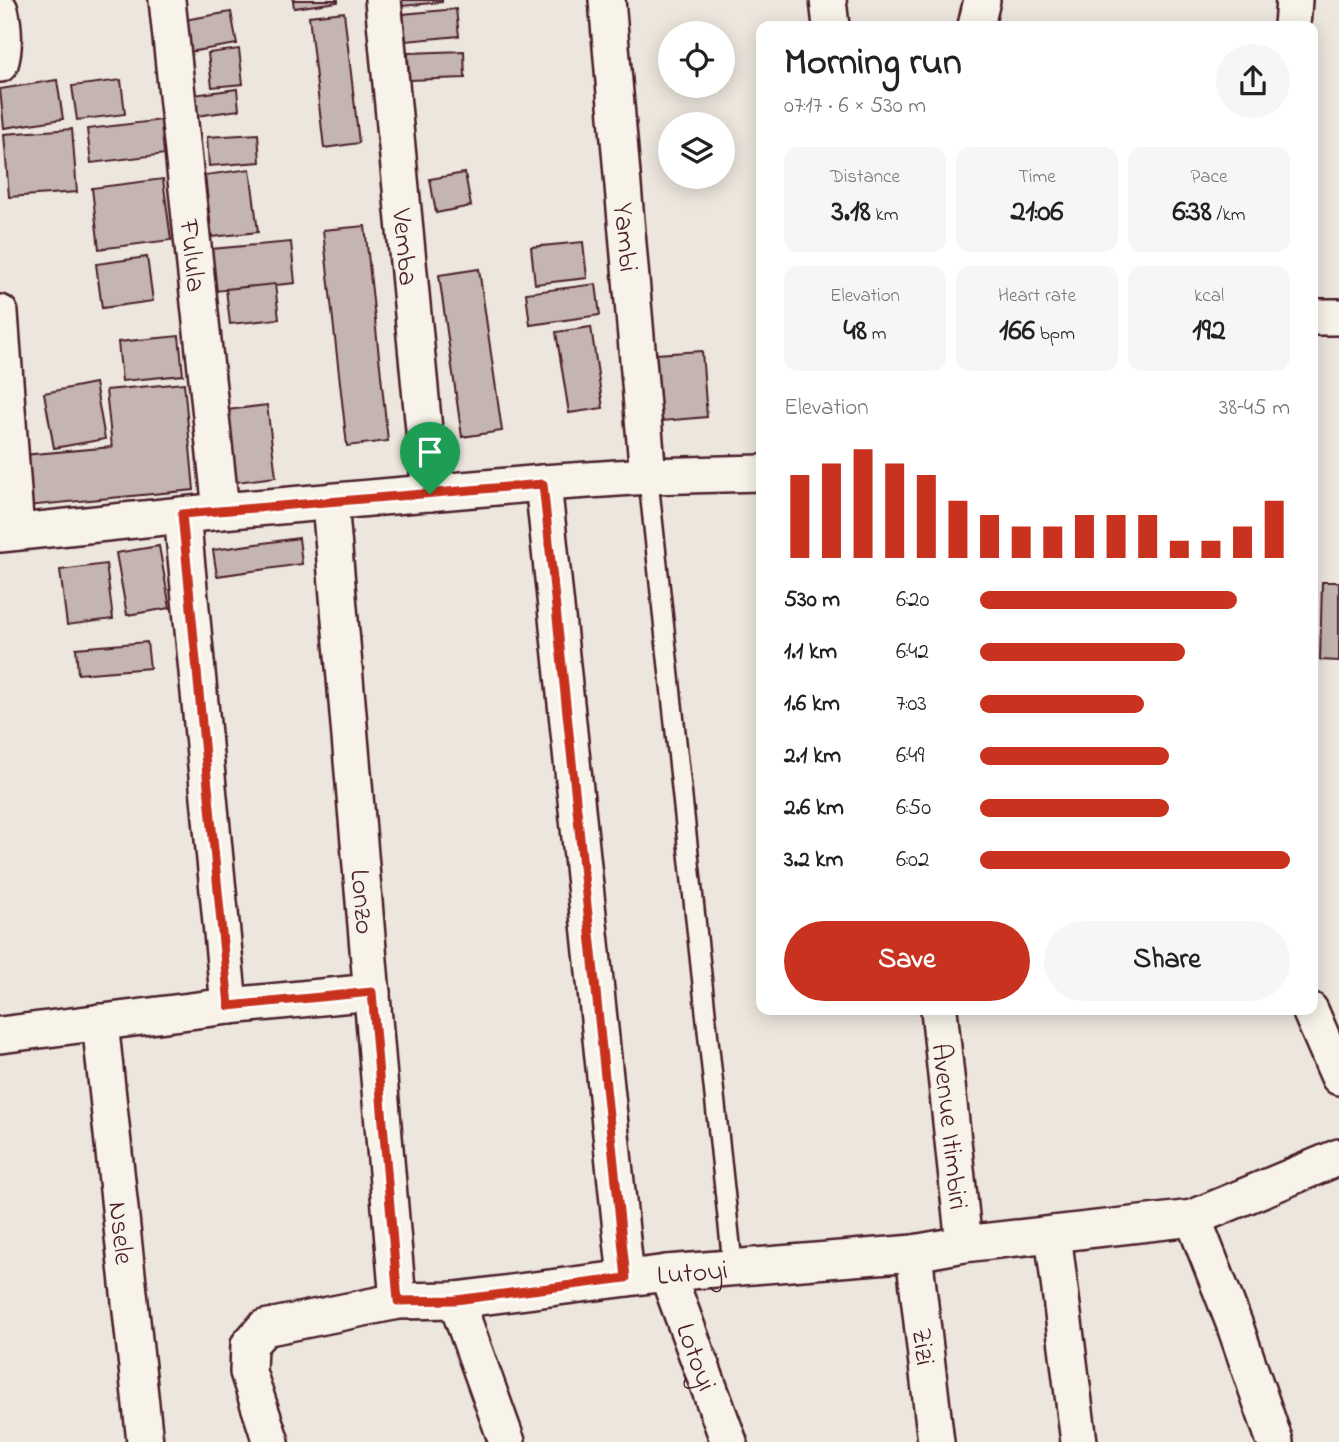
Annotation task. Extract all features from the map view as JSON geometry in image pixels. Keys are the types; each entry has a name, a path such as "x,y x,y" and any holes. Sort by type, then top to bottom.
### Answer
{"street":[{"name":"Fulula","path":"167,0 221,511"},
{"name":"Vemba","path":"383,0 430,494"},
{"name":"Yambi","path":"607,0 648,476"},
{"path":"828,0 830,21"},
{"path":"977,21 982,0"},
{"path":"1292,21 1294,0"},
{"path":"0,10 3,57 0,64"},
{"path":"0,313 8,533 182,514 543,484 648,476 756,473"},
{"path":"1318,317 1339,317"},
{"path":"543,484 626,1278"},
{"name":"Lonzo","path":"330,502 398,1301"},
{"path":"182,514 229,1006"},
{"path":"0,1035 229,1006 372,992"},
{"name":"Avenue Itimbiri","path":"940,1015 964,1244"},
{"path":"1312,1015 1339,1077"},
{"name":"Nsele","path":"100,1022 145,1442"},
{"name":"Lutoyi","path":"271,1442 248,1372 249,1345 264,1328 398,1301 456,1300 667,1273 914,1253 964,1244 1193,1218 1339,1157"},
{"path":"1193,1218 1234,1323 1275,1442"},
{"path":"1053,1234 1079,1442"},
{"name":"Zizi","path":"914,1253 936,1442"},
{"name":"Lotoyi","path":"667,1273 729,1442"},
{"path":"456,1300 507,1442"}],"lane":[{"path":"648,476 733,1268"}],"building":[{"path":"293,0 338,0 338,2 294,8"},
{"path":"391,0 442,0 442,2 392,7"},
{"path":"456,9 459,36 406,41 403,14"},
{"path":"231,12 237,44 183,53 178,21"},
{"path":"344,12 359,143 324,148 309,16"},
{"path":"239,49 243,84 212,87 208,53"},
{"path":"464,51 465,78 409,80 408,53"},
{"path":"57,80 63,119 4,128 0,89"},
{"path":"121,80 125,114 77,120 72,86"},
{"path":"237,89 239,110 189,117 186,96"},
{"path":"162,120 166,154 91,163 87,129"},
{"path":"72,129 77,192 9,197 4,134"},
{"path":"258,134 260,162 209,166 207,137"},
{"path":"250,169 258,232 212,237 205,175"},
{"path":"465,173 471,206 436,213 430,179"},
{"path":"163,179 171,240 99,249 92,188"},
{"path":"365,226 388,441 347,446 323,230"},
{"path":"291,242 295,283 215,291 211,249"},
{"path":"583,242 587,278 535,284 531,247"},
{"path":"147,257 153,301 102,308 96,264"},
{"path":"479,269 502,431 462,437 439,275"},
{"path":"275,284 279,319 230,324 226,289"},
{"path":"596,284 600,315 530,325 526,293"},
{"path":"591,327 603,408 569,413 556,332"},
{"path":"179,336 183,375 122,381 118,342"},
{"path":"702,351 707,417 662,421 656,354"},
{"path":"95,383 105,439 54,448 44,393"},
{"path":"184,383 194,490 27,506 23,455 112,447 106,390"},
{"path":"267,405 276,477 229,483 219,411"},
{"path":"299,538 302,564 217,576 213,550"},
{"path":"159,546 170,608 127,615 116,553"},
{"path":"106,564 113,619 67,625 60,570"},
{"path":"1322,582 1339,582 1339,661 1320,660"},
{"path":"147,642 150,668 78,674 76,648"}],"route":[{"path":"543,484 626,1278 456,1300 398,1301 372,992 229,1006 182,514 430,494 543,484"}]}
